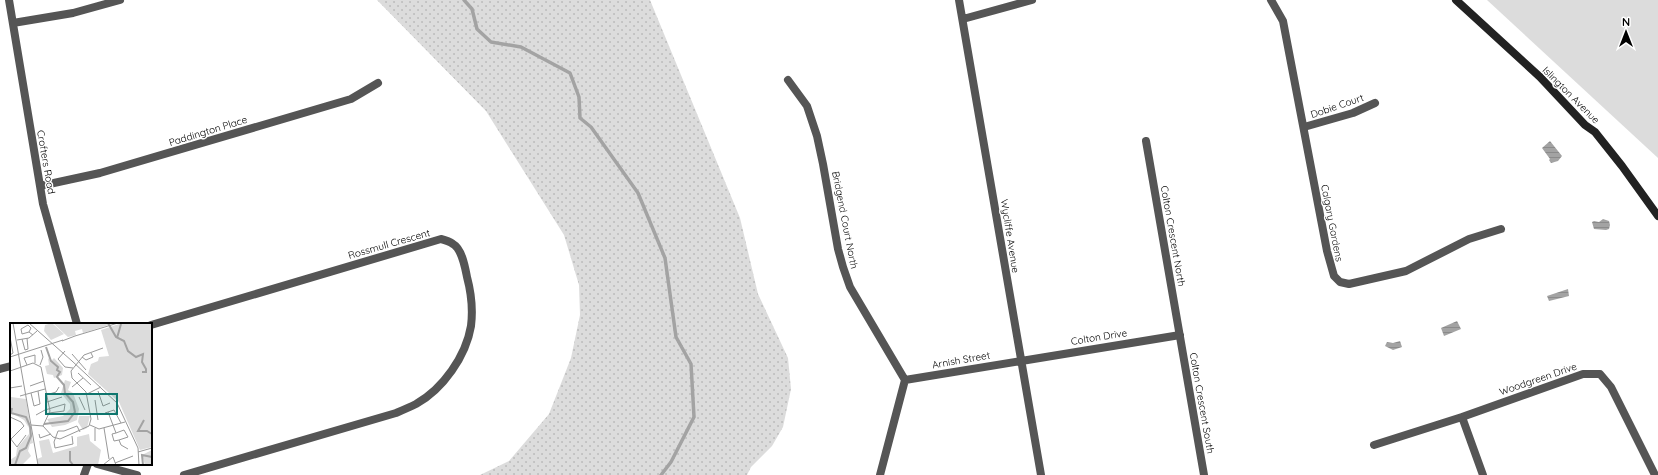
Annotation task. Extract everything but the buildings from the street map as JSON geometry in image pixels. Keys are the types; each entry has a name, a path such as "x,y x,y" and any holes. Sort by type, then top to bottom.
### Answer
{"main road":[{"name":"Islington Avenue","path":"1456,0 1540,77 1584,125 1595,132 1658,216"}],"street":[{"name":"Crofters Road","path":"9,0 40,186 52,237 77,323"},
{"path":"13,23 72,13 120,0"},
{"name":"Wycliffe Avenue","path":"959,0 1041,475"},
{"path":"963,19 1032,0"},
{"name":"Calgary Gardens","path":"1271,0 1283,21 1327,250 1334,276 1340,282 1350,284 1406,270 1470,239 1501,229"},
{"name":"Bridgend Court North","path":"788,80 807,106 817,136 838,249 845,274 860,304 906,380"},
{"name":"Paddington Place","path":"40,186 100,174 351,99 378,83"},
{"name":"Dobie Court","path":"1304,127 1353,113 1375,103"},
{"name":"Colton Crescent North","path":"1146,141 1180,335"},
{"name":"Rossmull Crescent","path":"152,325 441,239 454,244 459,252 468,280 472,312 471,325 466,344 457,363 446,378 417,404 396,412 184,475"},
{"name":"Colton Drive","path":"1021,360 1180,335"},
{"name":"Colton Crescent South","path":"1180,335 1204,475"},
{"name":"Arnish Street","path":"906,380 1021,360"},
{"path":"0,369 10,366"},
{"name":"Woodgreen Drive","path":"1374,445 1462,417 1583,374 1600,374 1612,387 1656,475"},
{"path":"880,475 906,380"},
{"path":"1462,417 1483,475"},
{"path":"84,475 88,465"},
{"path":"101,465 137,475"}],"shaded area":[{"path":"377,0 650,0 740,218 758,294 788,358 791,389 783,427 772,446 751,467 747,475 480,475 509,461 549,414 571,358 580,315 579,285 564,235 486,111"},
{"path":"1487,0 1658,0 1658,158"},
{"path":"1550,141 1562,156 1558,161 1551,163 1549,160 1550,159 1542,148"},
{"path":"1603,219 1609,221 1609,229 1594,229 1592,222 1599,222"},
{"path":"1568,289 1569,296 1549,301 1547,296"},
{"path":"1457,321 1461,329 1444,336 1441,328"},
{"path":"1400,341 1402,347 1393,350 1385,346 1387,342 1393,343"}],"waterway":[{"path":"464,0 472,9 477,29 491,42 521,47 570,73 579,97 580,118 591,127 638,193 665,258 676,337 691,364 694,417 671,462 661,475"}]}
